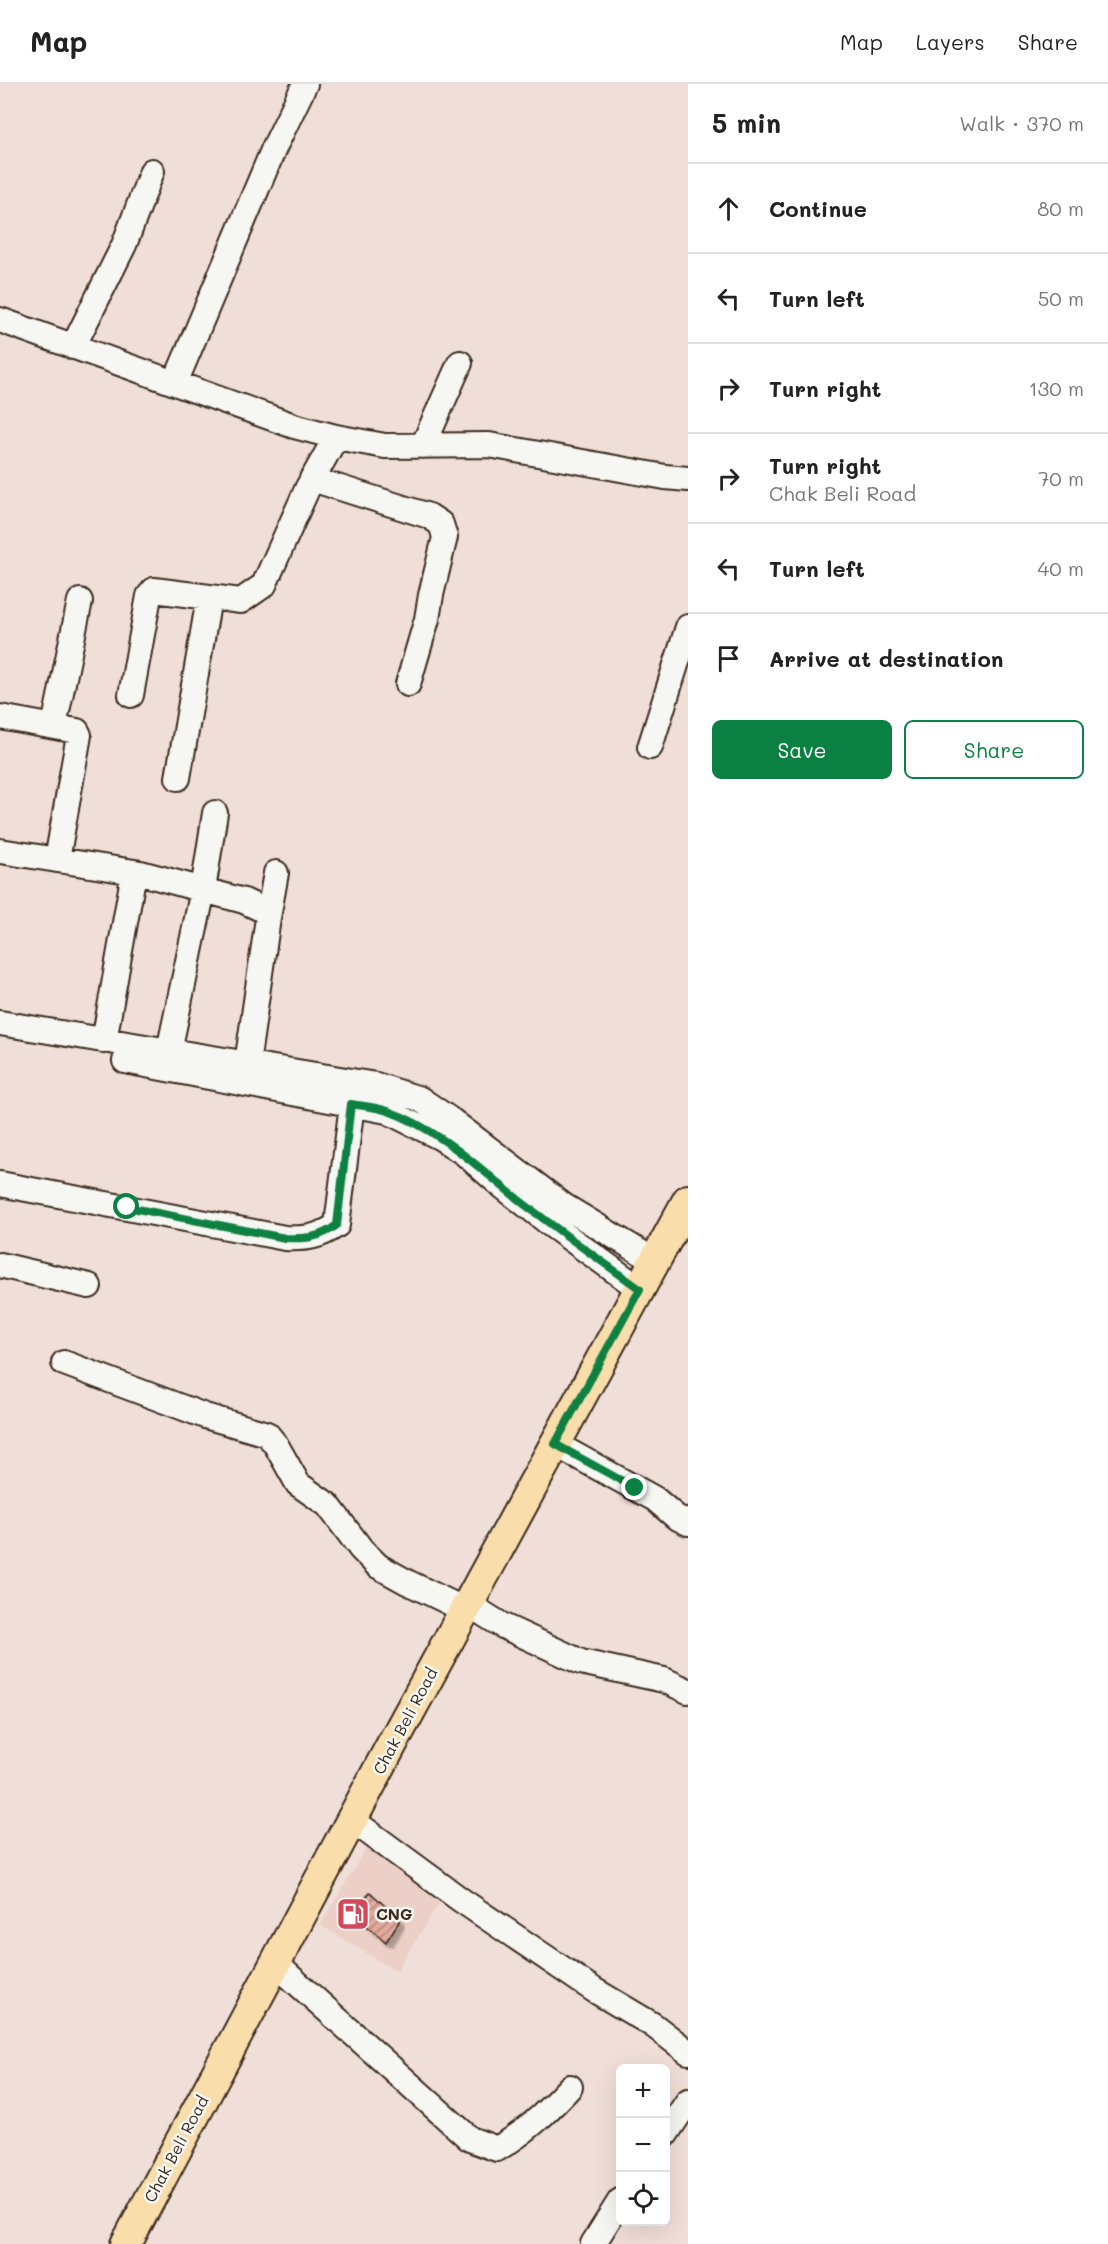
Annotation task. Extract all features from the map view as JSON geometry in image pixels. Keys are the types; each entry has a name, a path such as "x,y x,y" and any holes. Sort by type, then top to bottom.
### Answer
{"main road":[{"name":"Chak Beli Road","path":"126,2244 274,1963 655,1261 680,1233 688,1200"}],"street":[{"path":"175,383 274,148 305,84"},
{"path":"73,347 124,245 152,171"},
{"path":"0,320 294,426 336,437 385,446 489,445 665,477 688,479"},
{"path":"423,446 460,363"},
{"path":"131,695 149,596 154,590 241,601 264,585 312,479 336,437"},
{"path":"312,479 429,516 441,524 445,537 427,619 408,684"},
{"path":"178,778 209,598"},
{"path":"54,726 80,601"},
{"path":"650,747 688,627"},
{"path":"0,717 77,731 79,735 57,860"},
{"path":"169,1052 203,890 215,813"},
{"path":"0,851 134,872 244,901 263,910 267,918"},
{"path":"104,1041 134,872"},
{"path":"247,1064 267,918 276,873"},
{"path":"0,1023 376,1085 420,1099 564,1206 655,1261"},
{"path":"0,1038 387,1111 441,1138 464,1153 546,1221 640,1289"},
{"path":"0,1184 285,1238 305,1239 326,1233 337,1225 351,1104"},
{"path":"0,1265 89,1286"},
{"path":"64,1363 205,1416 267,1434 276,1445 298,1484 328,1505 361,1549 378,1566 407,1582 467,1607 581,1662 664,1680 688,1691"},
{"path":"555,1444 655,1499 676,1517 688,1523"},
{"path":"352,1820 460,1899 594,1990 653,2025 688,2052"},
{"path":"274,1963 470,2139 485,2146 497,2149 520,2136 541,2118 570,2087"},
{"path":"670,2128 688,2101"},
{"path":"593,2244 616,2209"}],"shaded area":[{"path":"369,1844 440,1902 396,1971 320,1925"}],"building":[{"path":"370,1892 400,1920 386,1942 353,1914"}],"place":[{"name":"CNG","path":"353,1914"}],"route":[{"path":"127,1207 285,1238 305,1239 326,1233 337,1225 351,1104 387,1111 441,1138 464,1153 554,1227 640,1289 555,1444 635,1488"}]}
